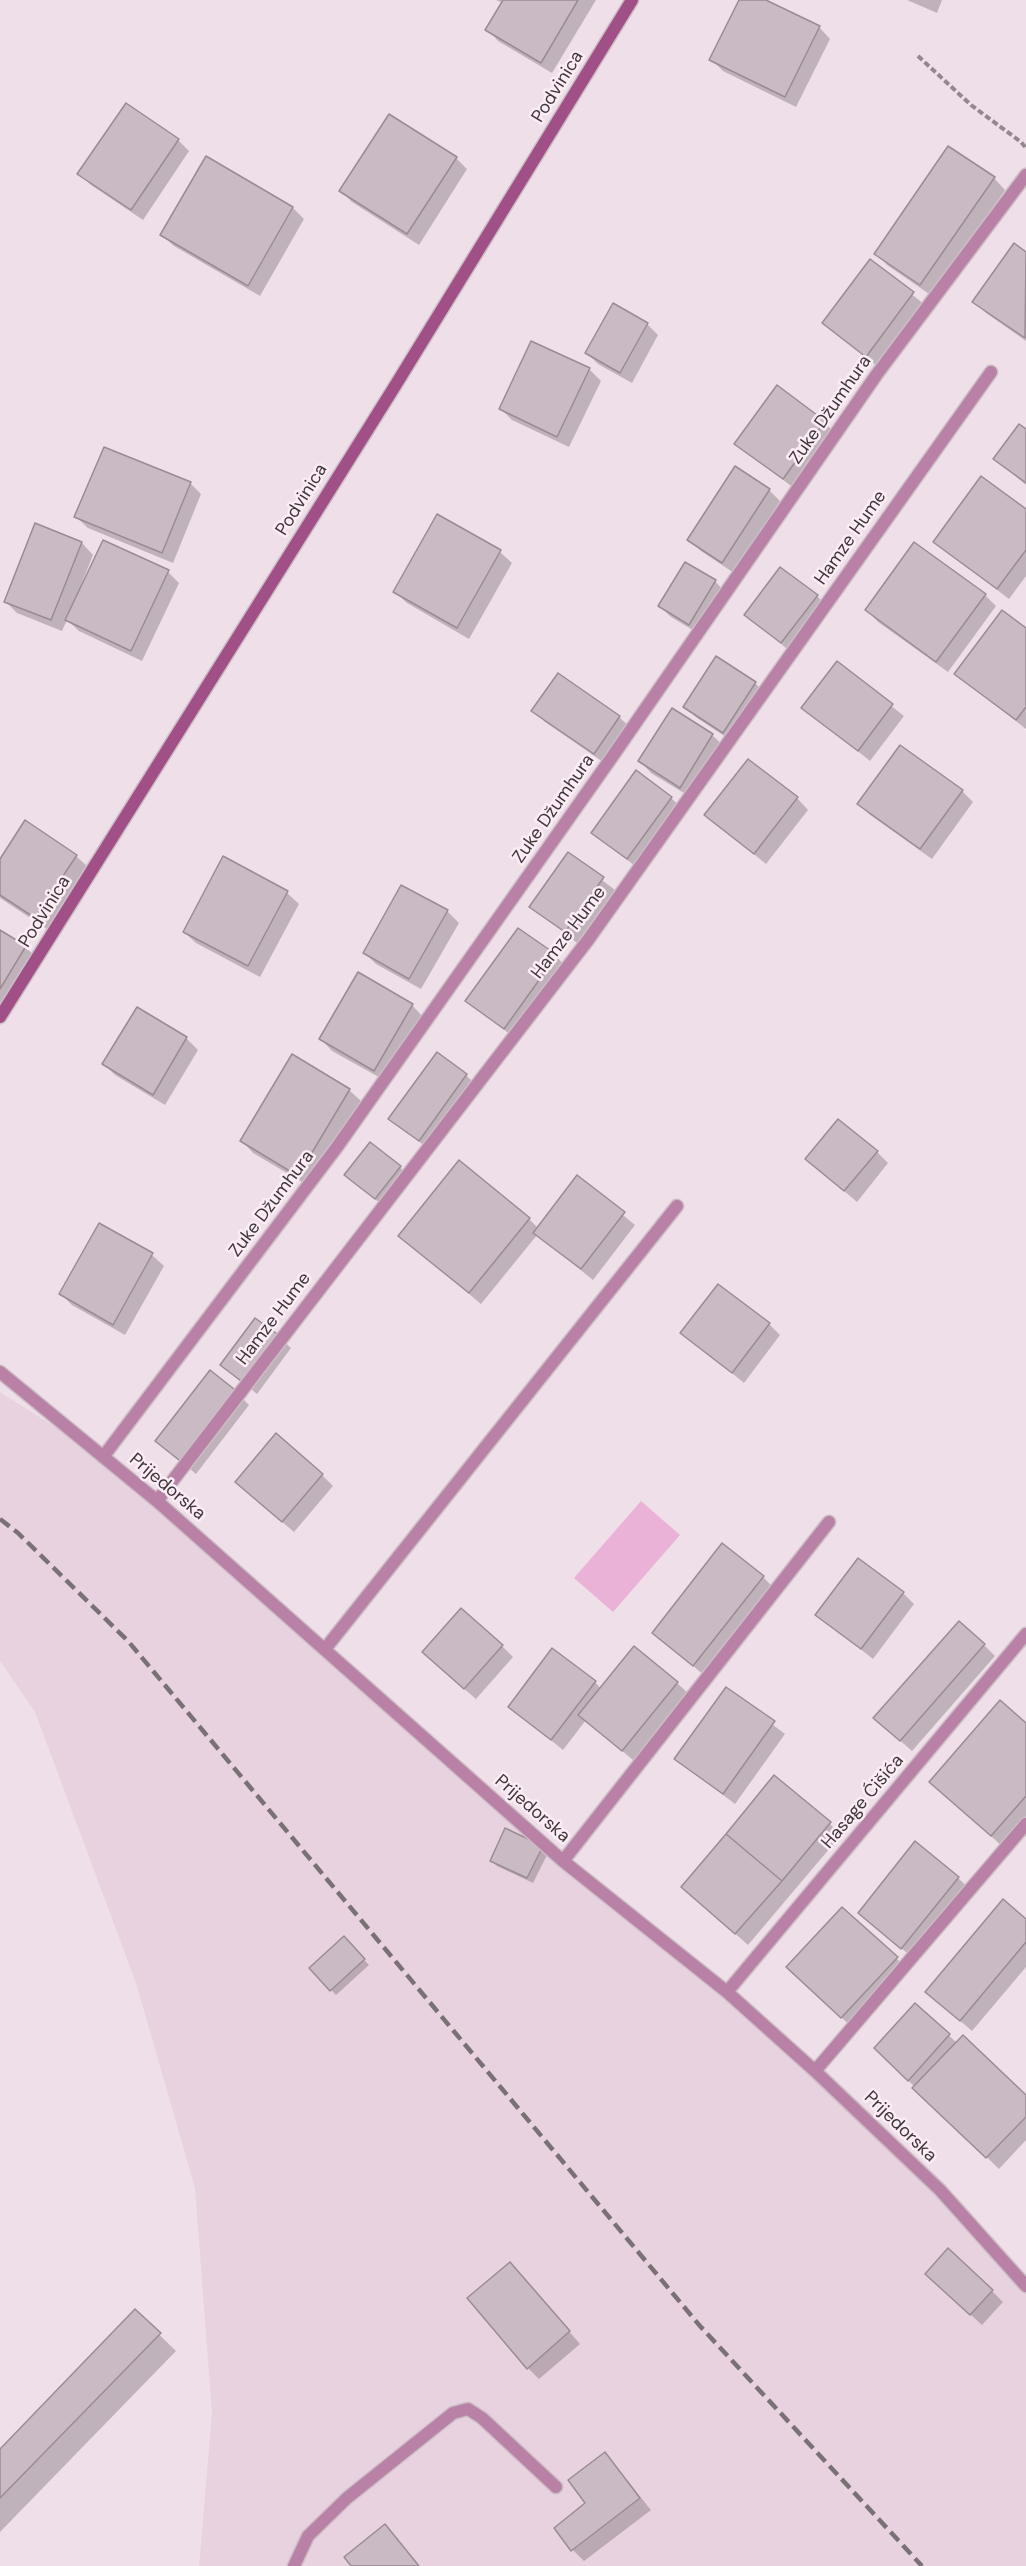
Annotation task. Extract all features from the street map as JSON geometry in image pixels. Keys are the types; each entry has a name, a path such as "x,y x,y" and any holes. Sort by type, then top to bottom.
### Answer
{"street":[{"name":"Podvinica","path":"0,1017 395,386 632,0"},
{"name":"Zuke Džumhura","path":"103,1457 337,1147 619,747 877,374 1026,175"},
{"name":"Hamze Hume","path":"157,1502 588,940 991,372"},
{"path":"326,1649 677,1206"},
{"name":"Prijedorska","path":"0,1372 157,1502 326,1649 563,1861 727,1992 815,2071 939,2190 1026,2286"},
{"path":"563,1861 829,1522"},
{"name":"Hasage Ćišića","path":"727,1992 1026,1634"},
{"path":"815,2071 1026,1824"},
{"path":"294,2566 308,2536 347,2498 453,2413 468,2409 482,2418 556,2487"}],"path":[{"path":"918,56 971,105 1022,142 1026,149"}],"shaded area":[{"path":"0,1392 103,1457 815,2071 1026,2289 1026,2566 199,2566 212,2413 195,2188 136,1983 35,1712 0,1661"},
{"path":"641,1501 680,1535 613,1612 574,1578"}],"building":[{"path":"503,0 578,0 541,63 485,30"},
{"path":"739,0 766,0 820,26 785,97 709,60"},
{"path":"126,103 179,139 131,210 77,174"},
{"path":"389,114 457,157 407,234 339,191"},
{"path":"948,146 995,177 920,285 874,254"},
{"path":"206,156 293,207 248,286 160,235"},
{"path":"1014,243 1026,252 1025,338 972,302"},
{"path":"870,259 914,292 866,357 822,323"},
{"path":"613,303 648,323 620,373 585,353"},
{"path":"531,341 590,368 557,437 499,409"},
{"path":"777,385 825,421 783,479 734,444"},
{"path":"1019,424 1026,429 1026,483 993,459"},
{"path":"104,447 191,482 162,553 74,517"},
{"path":"735,466 770,489 722,563 687,540"},
{"path":"981,476 1026,509 1026,550 997,589 933,542"},
{"path":"437,514 501,550 457,628 393,592"},
{"path":"35,523 82,542 51,620 4,602"},
{"path":"103,540 169,570 131,651 65,620"},
{"path":"914,542 986,594 936,662 865,610"},
{"path":"685,562 716,580 689,625 658,606"},
{"path":"780,567 818,595 781,643 744,615"},
{"path":"1002,610 1026,628 1026,707 1016,720 954,674"},
{"path":"716,656 756,682 723,733 683,707"},
{"path":"837,661 893,704 858,751 801,708"},
{"path":"558,673 620,716 594,754 531,711"},
{"path":"672,708 713,734 680,788 638,761"},
{"path":"900,745 963,790 920,849 857,804"},
{"path":"748,759 798,797 754,854 704,815"},
{"path":"636,770 672,797 627,859 591,833"},
{"path":"25,820 77,855 35,918 0,895 0,859"},
{"path":"568,852 604,877 565,932 529,907"},
{"path":"223,856 288,891 248,966 183,932"},
{"path":"401,885 448,910 409,979 363,953"},
{"path":"518,928 557,955 504,1029 465,1001"},
{"path":"0,930 26,946 0,989"},
{"path":"358,972 413,1004 374,1071 319,1039"},
{"path":"137,1007 187,1037 153,1095 102,1064"},
{"path":"437,1052 467,1074 419,1141 388,1119"},
{"path":"292,1054 350,1089 298,1176 240,1141"},
{"path":"838,1119 878,1151 844,1191 805,1159"},
{"path":"370,1142 401,1166 375,1199 344,1175"},
{"path":"459,1160 530,1218 469,1293 398,1236"},
{"path":"577,1175 625,1212 581,1269 533,1233"},
{"path":"99,1223 153,1253 113,1325 59,1294"},
{"path":"718,1284 770,1323 732,1373 680,1333"},
{"path":"255,1318 280,1336 245,1384 220,1365"},
{"path":"210,1370 239,1393 184,1464 155,1441"},
{"path":"276,1433 323,1474 282,1522 235,1482"},
{"path":"722,1543 764,1576 693,1666 652,1633"},
{"path":"858,1558 904,1592 861,1649 815,1615"},
{"path":"461,1608 503,1645 464,1689 422,1652"},
{"path":"959,1621 985,1644 900,1741 873,1718"},
{"path":"634,1646 678,1682 622,1751 578,1715"},
{"path":"552,1648 596,1681 551,1740 508,1707"},
{"path":"726,1687 775,1721 723,1794 674,1759"},
{"path":"1000,1700 1026,1723 1026,1796 991,1836 929,1782"},
{"path":"774,1775 831,1822 782,1881 726,1834"},
{"path":"505,1828 543,1846 527,1878 490,1861"},
{"path":"726,1834 782,1881 735,1934 681,1887"},
{"path":"915,1841 959,1877 901,1949 858,1913"},
{"path":"1003,1899 1026,1919 1026,1942 960,2021 925,1992"},
{"path":"842,1907 898,1957 841,2018 786,1967"},
{"path":"344,1936 365,1959 330,1991 309,1968"},
{"path":"915,2003 950,2034 908,2081 874,2048"},
{"path":"963,2035 1026,2095 1026,2117 986,2158 912,2088"},
{"path":"948,2248 993,2290 970,2315 925,2274"},
{"path":"510,2262 570,2331 527,2369 467,2298"},
{"path":"135,2309 161,2333 0,2498 0,2449"},
{"path":"605,2452 640,2498 571,2551 554,2528 585,2503 568,2480"},
{"path":"385,2524 419,2566 351,2566 344,2557"}],"railway":[{"path":"0,1519 18,1533 128,1641 700,2326 922,2566"}]}
